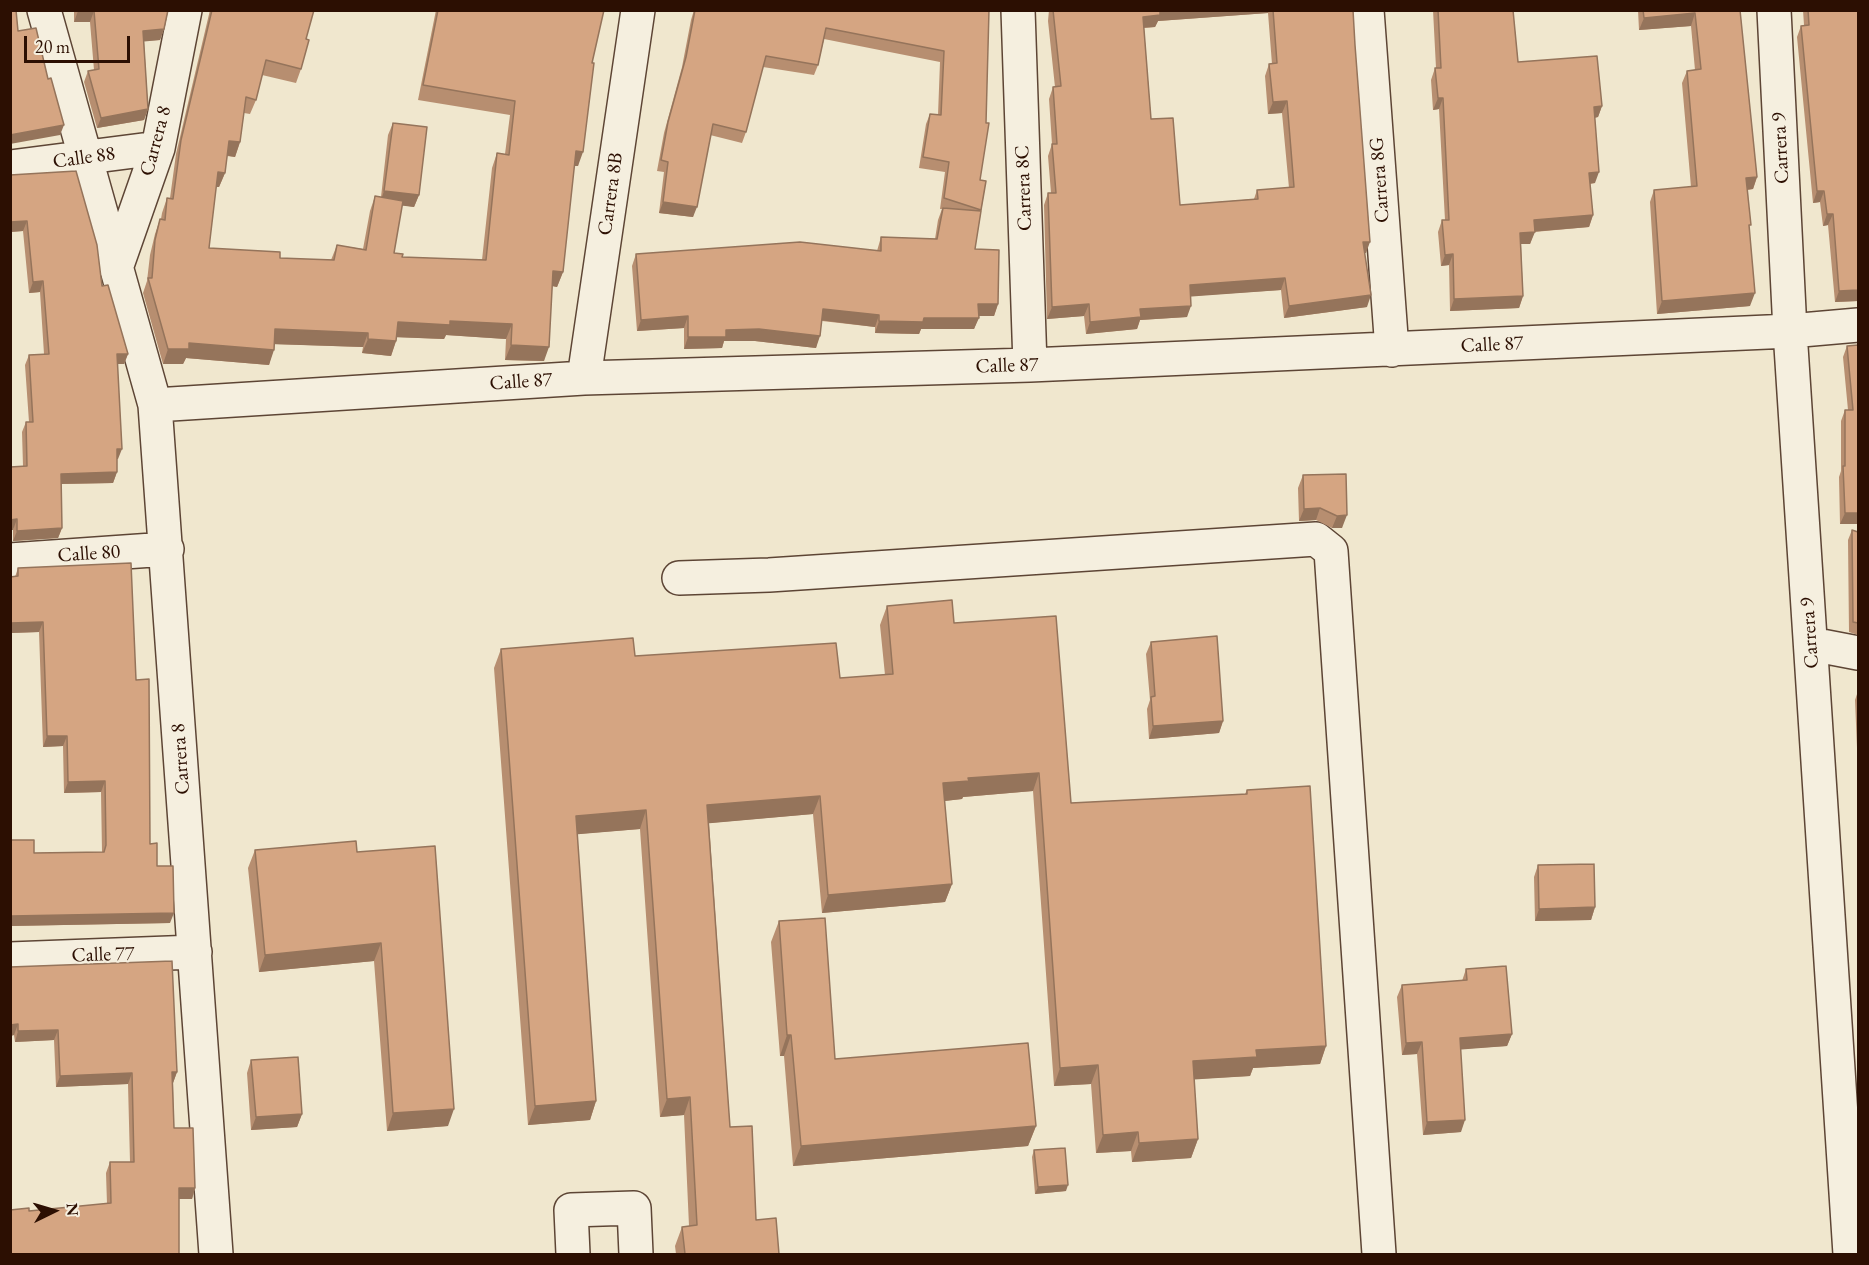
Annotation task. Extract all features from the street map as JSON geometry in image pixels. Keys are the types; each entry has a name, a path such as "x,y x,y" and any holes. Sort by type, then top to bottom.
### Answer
{"street":[{"name":"Carrera 8","path":"44,10 154,405 167,549 216,1254"},
{"name":"Carrera 8","path":"116,268 158,148 185,10"},
{"name":"Carrera 8B","path":"584,378 638,10"},
{"name":"Carrera 8C","path":"1018,10 1030,365"},
{"name":"Carrera 8G","path":"1367,10 1392,350"},
{"name":"Carrera 9","path":"1774,10 1790,331 1850,1254"},
{"name":"Calle 88","path":"10,167 158,148"},
{"name":"Calle 87","path":"154,405 584,378 1030,365 1392,350 1790,331 1858,325"},
{"path":"679,578 769,575 1316,539 1331,551 1379,1254"},
{"name":"Calle 80","path":"10,560 167,549"},
{"path":"1811,644 1858,653"},
{"name":"Calle 77","path":"10,959 195,952"},
{"path":"573,1254 571,1210 634,1208 636,1254"}],"building":[{"path":"10,10 16,10 18,31 36,28 48,79 51,78 64,125 10,135"},
{"path":"78,10 168,10 164,29 143,31 148,109 101,118 88,71 99,69 94,11"},
{"path":"212,10 314,10 301,69 266,60 256,100 246,97 240,142 229,141 225,173 218,172 209,248 280,252 280,258 334,260 337,245 366,250 375,196 403,201 394,253 403,254 402,257 486,260 497,153 509,155 515,101 423,85 438,10 604,10 592,63 594,63 583,152 576,151 563,272 553,271 549,347 511,345 512,324 450,321 450,325 398,322 396,341 368,339 368,333 275,329 274,350 189,343 189,349 168,349 148,278 152,278 155,240 160,219 165,220 167,198 173,199 181,140"},
{"path":"695,10 989,10 986,123 989,123 980,180 986,181 981,210 944,198 949,162 923,157 930,114 941,115 944,51 826,28 818,65 766,56 746,132 713,124 697,207 663,202 668,162 661,160"},
{"path":"1053,10 1160,10 1160,15 1143,17 1151,119 1173,118 1180,205 1258,199 1257,190 1294,187 1287,101 1273,102 1269,64 1277,63 1273,10 1353,10 1370,242 1363,242 1371,295 1289,306 1285,278 1190,285 1191,306 1140,309 1141,317 1090,322 1089,304 1052,307 1048,193 1056,193 1052,144 1057,144 1053,87 1061,86"},
{"path":"1438,10 1513,10 1518,62 1597,56 1602,106 1594,107 1599,172 1589,173 1593,215 1534,220 1535,232 1520,233 1523,296 1454,299 1453,254 1445,255 1442,220 1449,220 1443,98 1438,98 1435,68 1441,68"},
{"path":"1643,10 1740,10 1757,177 1746,178 1755,293 1662,301 1654,190 1697,186 1687,71 1701,69 1695,13 1644,18"},
{"path":"1808,10 1858,10 1858,290 1839,291 1833,214 1827,214 1824,191 1817,191 1801,26 1809,25"},
{"path":"393,123 427,127 419,195 384,191"},
{"path":"76,171 97,245 102,286 108,285 128,354 117,354 122,449 117,449 117,472 61,474 62,528 17,531 17,519 10,520 10,467 27,466 26,422 33,422 29,355 49,354 43,281 33,282 27,221 10,222 10,175"},
{"path":"943,208 981,211 975,249 999,250 998,304 978,304 979,318 924,318 923,322 879,321 879,315 823,309 820,336 759,329 726,330 726,337 688,337 688,316 641,320 636,254 800,242 881,251 881,237 937,239"},
{"path":"1858,345 1858,513 1845,513 1843,466 1845,466 1845,410 1853,410 1847,346"},
{"path":"1346,474 1347,515 1337,516 1320,508 1304,509 1303,475"},
{"path":"1852,530 1858,532 1858,623 1853,622"},
{"path":"131,563 136,680 149,679 150,844 157,843 157,866 173,866 174,913 10,916 10,840 34,840 34,853 104,852 106,845 105,781 68,782 67,736 47,736 43,622 10,623 10,577 18,576 18,568"},
{"path":"952,600 954,623 1056,616 1071,803 1247,794 1247,790 1310,786 1326,1046 1256,1050 1257,1057 1193,1061 1198,1139 1139,1143 1138,1132 1103,1135 1098,1065 1060,1068 1039,773 968,778 969,781 943,783 952,884 828,895 820,796 707,805 730,1127 752,1126 756,1220 776,1218 779,1254 685,1254 682,1227 697,1225 690,1097 667,1099 646,810 576,816 596,1101 535,1106 501,649 633,638 635,656 836,643 840,678 893,674 887,606"},
{"path":"1217,636 1223,721 1153,726 1151,697 1155,696 1151,642"},
{"path":"356,841 357,852 435,846 454,1109 393,1113 381,943 265,955 255,850"},
{"path":"1594,864 1595,907 1539,909 1538,865"},
{"path":"825,918 835,1059 1028,1043 1036,1126 801,1146 791,1035 787,1035 779,921"},
{"path":"172,961 177,1072 172,1072 174,1128 193,1128 195,1188 179,1188 179,1254 10,1254 10,1210 29,1208 29,1211 111,1203 110,1162 134,1162 132,1073 60,1076 58,1030 18,1031 18,1024 10,1025 10,967"},
{"path":"1506,966 1512,1034 1460,1038 1465,1120 1427,1122 1422,1042 1406,1043 1402,985 1467,980 1466,969"},
{"path":"298,1057 302,1114 256,1117 251,1060"},
{"path":"1065,1148 1068,1185 1038,1187 1034,1150"}]}
